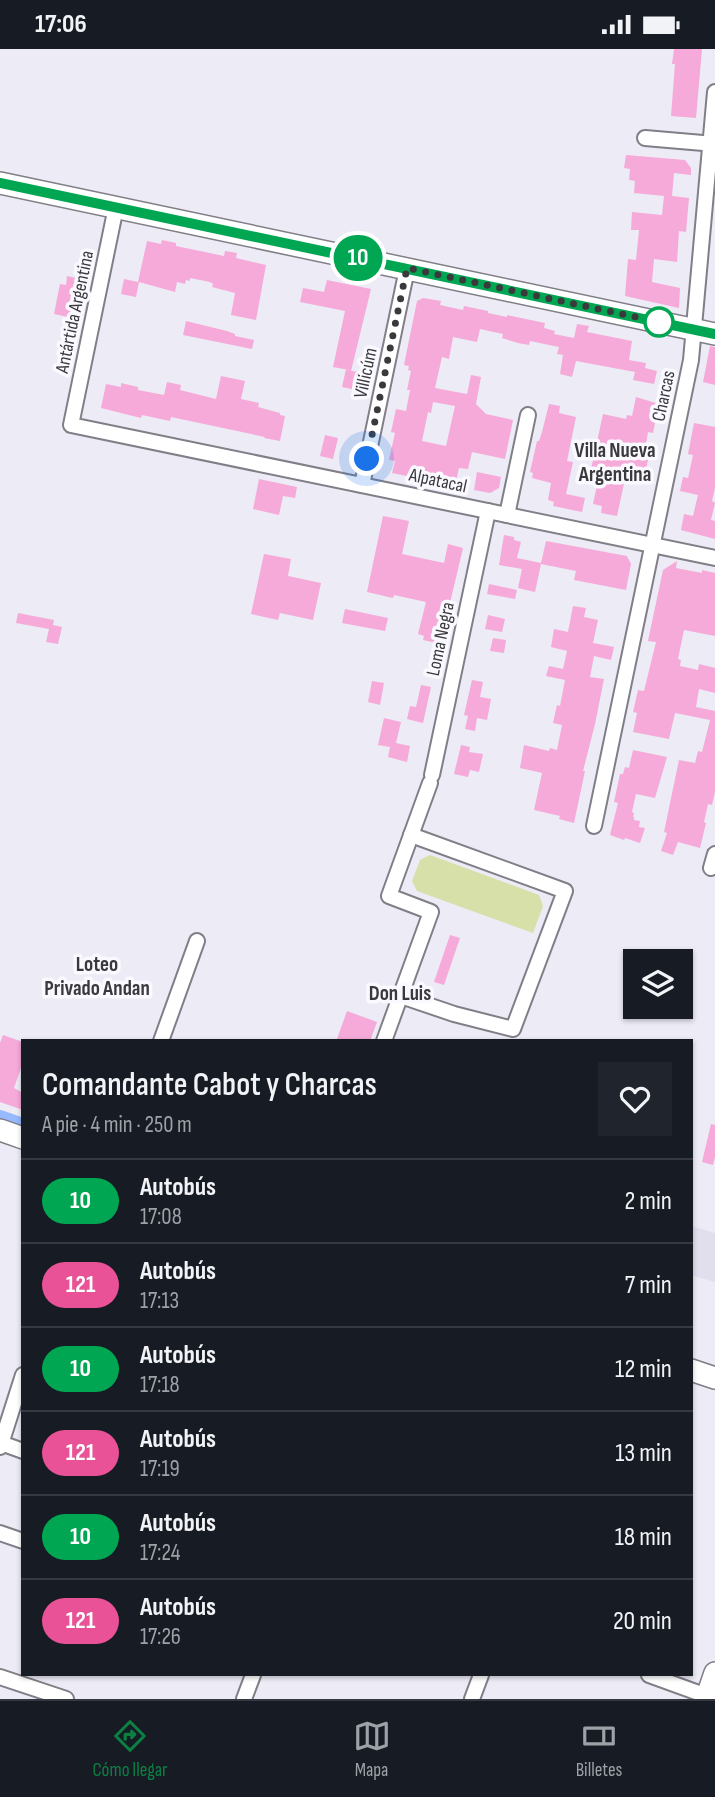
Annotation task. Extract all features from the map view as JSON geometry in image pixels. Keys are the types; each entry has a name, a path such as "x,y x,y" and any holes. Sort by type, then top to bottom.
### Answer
{"main road":[{"path":"0,183 715,334"},
{"path":"0,1130 21,1137"},
{"path":"693,1371 715,1378"},
{"path":"706,1697 715,1673"}],"street":[{"name":"Charcas","path":"594,826 691,360 713,144 715,93"},
{"path":"645,138 713,144"},
{"name":"Antártida Argentina","path":"71,425 116,207"},
{"name":"Villicúm","path":"362,485 407,268"},
{"path":"507,515 528,415"},
{"name":"Alpatacal","path":"71,425 715,558"},
{"name":"Loma Negra","path":"401,996 431,912 388,895 431,779 488,511"},
{"path":"385,1039 401,996 513,1030 565,891 411,835"},
{"path":"162,1039 197,941"},
{"path":"21,1381 1,1445 21,1450"},
{"path":"0,1533 21,1540"},
{"path":"244,1699 253,1676"},
{"path":"472,1699 481,1676"},
{"path":"652,1676 706,1697"},
{"path":"0,1677 66,1699"}],"shaded area":[{"path":"693,1227 715,1233 715,1282 693,1276"}],"green space":[{"path":"430,855 539,895 543,906 533,933 417,891 412,881 420,860"}],"building":[{"path":"674,49 702,49 696,118 671,116"},
{"path":"626,155 685,160 691,168 691,175 674,173 672,196 689,198 686,232 679,231 677,262 654,259 652,282 680,288 679,308 625,296 628,259 636,260 639,230 631,230 632,212 662,215 664,196 634,193 635,181 629,180 630,169 624,168"},
{"path":"162,240 176,243 176,246 224,256 225,251 237,253 236,258 266,265 256,320 231,315 235,293 212,287 210,282 190,278 185,284 177,282 175,292 139,282 136,297 121,294 124,279 138,282 147,241 161,244"},
{"path":"67,276 81,279 73,318 54,314 60,284 66,285"},
{"path":"327,280 371,289 351,371 360,372 356,390 342,387 346,369 333,367 345,311 300,302 303,288 324,292"},
{"path":"423,298 441,301 440,305 463,310 464,306 545,323 544,328 555,331 554,334 574,338 577,324 589,326 587,332 632,341 629,360 646,363 645,368 657,371 654,384 633,380 635,372 576,361 572,377 560,374 563,355 557,354 559,347 530,341 529,345 518,343 502,338 503,334 480,329 477,342 453,337 449,359 442,357 435,388 467,394 471,375 481,377 476,404 486,414 513,420 505,459 472,452 468,469 459,468 455,486 392,473 395,461 389,460 395,433 391,432 396,409 406,411 411,371 408,370 409,366 404,365 417,301","holes":["433,402 455,406 446,446 422,441"]},
{"path":"186,321 254,340 252,349 183,335"},
{"path":"710,346 715,347 715,385 703,382"},
{"path":"221,376 245,381 241,399 259,403 258,407 285,416 280,441 171,417 170,421 142,415 141,418 101,408 106,384 121,387 121,383 138,387 138,390 164,395 167,382 181,385 180,390 216,399"},
{"path":"636,397 659,404 653,433 648,432 645,450 650,451 643,483 625,479 617,516 601,513 602,506 593,504 599,476 590,474 603,414 626,419 627,415 632,416"},
{"path":"549,404 560,406 559,413 576,417 567,461 573,462 566,494 585,498 582,512 553,506 554,502 548,500 551,483 532,478 533,473 530,472"},
{"path":"694,423 715,427 715,488 712,501 715,503 711,520 715,521 715,539 681,530 684,514 693,516 698,495 680,491 683,477 688,478 693,455 688,454"},
{"path":"325,435 338,438 333,459 320,456"},
{"path":"477,472 501,477 499,488 490,493 474,490"},
{"path":"259,479 297,487 295,498 283,496 279,515 253,509"},
{"path":"383,516 409,521 402,554 444,563 448,544 463,548 449,607 443,606 437,631 444,632 441,644 423,640 424,636 418,634 426,602 367,592"},
{"path":"504,535 521,542 517,558 541,563 546,541 627,556 631,564 626,590 574,580 576,571 541,564 535,592 518,588 522,569 499,565"},
{"path":"264,554 291,559 288,576 321,583 313,620 280,613 278,620 251,614"},
{"path":"677,561 676,568 715,573 715,636 684,630 678,659 681,660 680,666 698,670 699,664 715,668 715,693 699,689 696,707 715,711 715,792 712,805 708,804 700,848 678,842 673,855 661,851 667,833 664,832 679,760 695,763 698,751 702,752 710,720 675,713 669,739 633,732 637,713 633,712 638,690 644,691 656,642 648,641 663,570"},
{"path":"489,584 517,590 515,599 487,594"},
{"path":"573,606 586,608 584,617 598,620 593,643 614,647 611,660 594,656 590,677 604,679 574,823 559,819 560,816 534,810 542,773 520,768 524,745 549,751 550,748 557,750 562,725 553,723 557,705 560,706 565,680 546,676 549,666 563,669 567,651 551,647 554,629 568,632"},
{"path":"345,609 388,618 385,631 342,623"},
{"path":"18,613 54,620 53,625 62,627 58,644 46,642 49,629 16,623"},
{"path":"488,615 505,619 502,632 485,629"},
{"path":"493,638 506,640 504,653 490,651"},
{"path":"472,680 483,682 480,697 491,699 487,720 477,718 475,731 465,729 468,716 464,715"},
{"path":"372,681 384,683 380,705 368,702"},
{"path":"421,685 431,687 423,723 407,719 410,706 416,707"},
{"path":"384,718 401,722 396,743 410,746 407,762 388,757 390,747 378,745"},
{"path":"461,745 470,747 469,752 483,754 479,772 470,770 468,777 454,774"},
{"path":"633,750 667,757 655,798 636,794 633,817 634,820 640,821 639,827 645,828 640,843 610,835 618,803 614,802 620,774 623,774 625,767 629,768"},
{"path":"450,935 460,938 444,985 434,982"},
{"path":"347,1011 377,1022 371,1039 337,1039"},
{"path":"3,1035 21,1041 21,1068 14,1088 21,1092 21,1109 0,1102 0,1043"},
{"path":"711,1124 715,1125 713,1165 702,1162"}],"waterway":[{"path":"0,1116 21,1123"}],"bus line":[{"name":"10","path":"0,183 715,334"}],"district":[{"name":"Villa Nueva Argentina","path":"615,462"},
{"name":"Loteo Privado Andan","path":"97,976"},
{"name":"Don Luis","path":"400,993"}],"route":[{"path":"367,459 407,268 659,322"}]}
